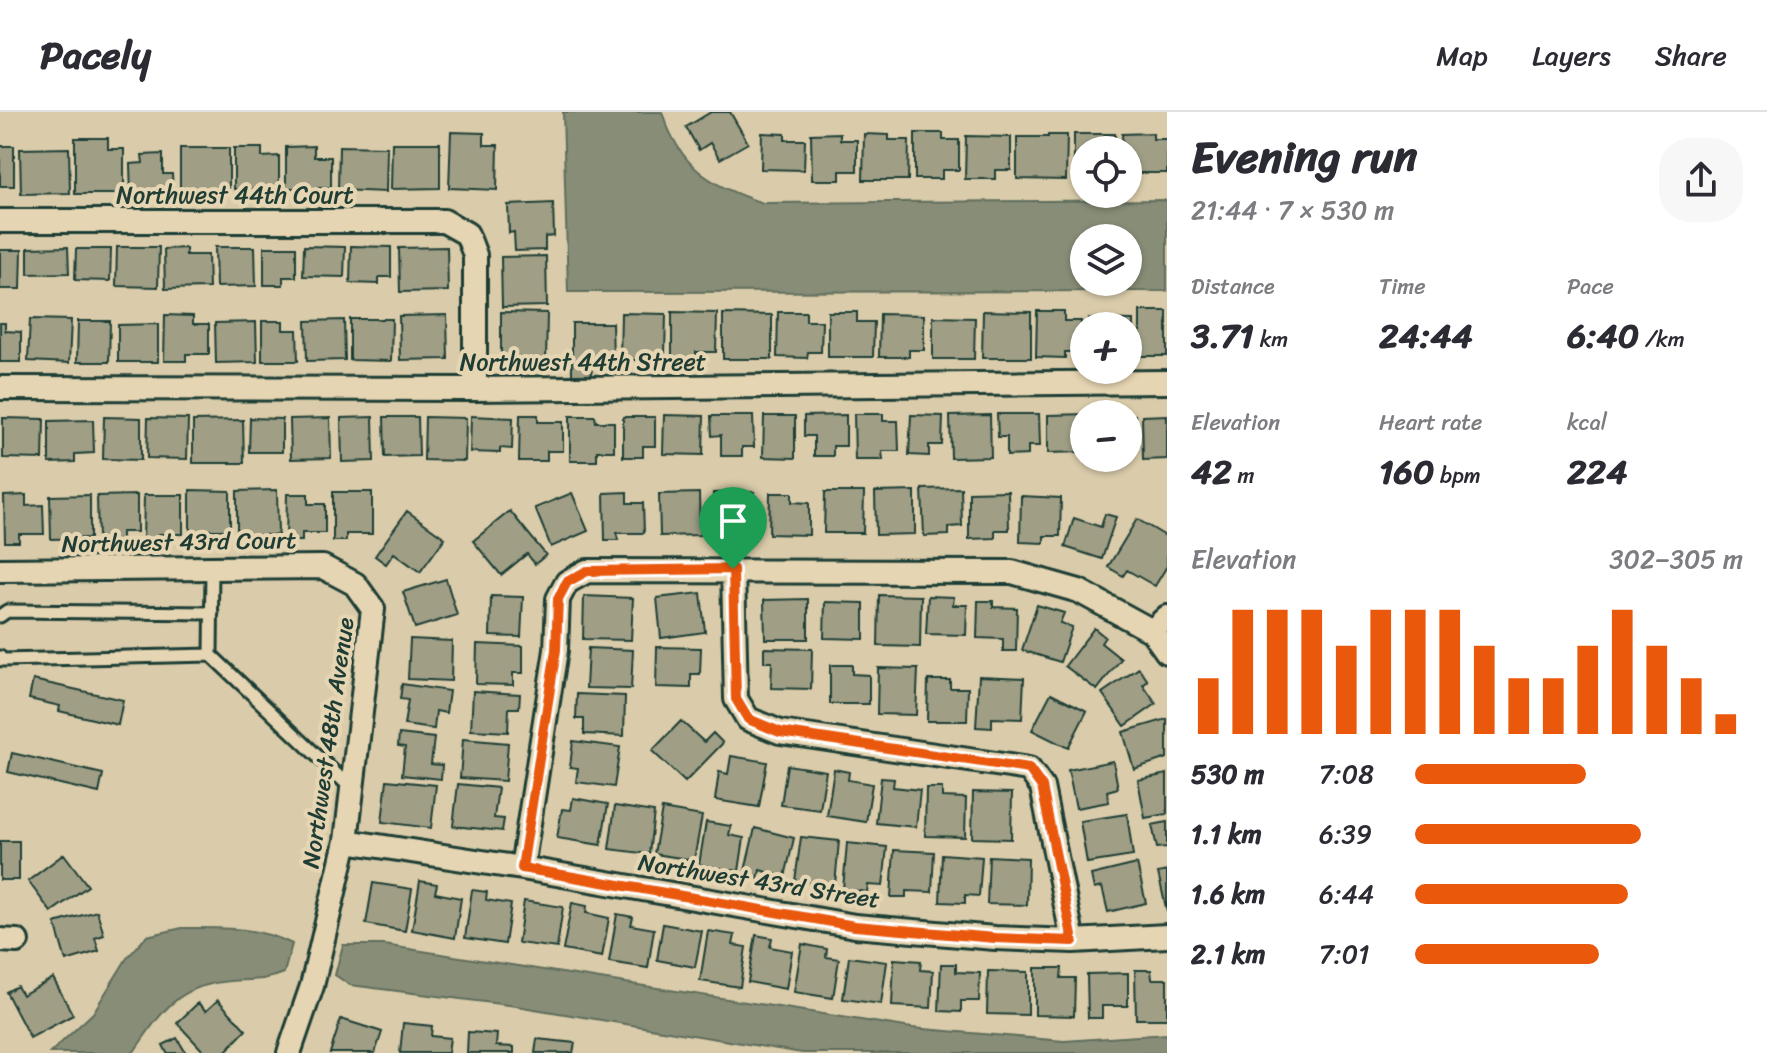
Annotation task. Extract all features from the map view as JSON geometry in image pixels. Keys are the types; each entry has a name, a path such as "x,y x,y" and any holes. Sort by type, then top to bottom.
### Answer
{"street":[{"name":"Northwest 44th Court","path":"0,221 444,221 467,234 475,255 475,389"},
{"name":"Northwest 44th Street","path":"0,388 475,389 1167,382"},
{"name":"Northwest 43rd Court","path":"0,570 323,567 355,584"},
{"path":"733,569 736,699 748,719 780,732 1029,769 1042,787 1073,941"},
{"path":"522,868 556,650 558,599 567,582 587,571 1012,572 1079,591 1160,624 1167,652"},
{"name":"Northwest 48th Avenue","path":"289,1053 312,986 346,841 373,609 355,584"},
{"name":"Northwest 43rd Street","path":"346,841 855,926 1073,941 1167,936"}],"lane":[{"path":"211,655 212,568"},
{"path":"0,616 7,611 212,613"},
{"path":"0,657 2,660 211,655 352,789"}],"shaded area":[{"path":"563,112 662,112 678,147 699,172 727,189 763,203 1070,201 1070,208 1142,208 1142,200 1167,200 1167,291 1142,291 1142,224 1070,224 1070,291 568,292"},
{"path":"182,928 238,929 279,938 292,944 284,973 261,979 205,985 192,990 169,1006 133,1053 50,1053 93,1013 127,958 147,936"},
{"path":"343,945 384,945 912,1028 1064,1041 1167,1034 1167,1053 802,1053 516,1006 350,985 335,975"}],"building":[{"path":"711,112 730,112 748,143 720,159 710,143 699,150 686,127"},
{"path":"451,132 484,133 484,145 498,145 497,190 449,188"},
{"path":"762,133 785,134 785,140 805,140 804,170 761,169"},
{"path":"840,133 840,140 857,140 857,171 840,171 840,180 812,180 811,134"},
{"path":"915,133 943,133 943,140 959,140 959,170 942,170 942,179 915,179"},
{"path":"1153,133 1153,139 1167,139 1167,173 1142,173 1142,136 1122,134"},
{"path":"864,134 889,135 889,140 909,140 908,180 863,180"},
{"path":"1074,134 1115,134 1115,136"},
{"path":"1067,135 1066,180 1017,179 1017,137"},
{"path":"966,136 1011,137 1011,170 995,170 995,179 965,179"},
{"path":"75,138 108,138 108,149 124,149 124,194 75,194"},
{"path":"392,143 440,143 440,188 391,189"},
{"path":"0,146 14,146 14,186 0,186"},
{"path":"314,146 314,157 331,157 331,188 286,188 286,147"},
{"path":"339,146 387,147 386,192 338,190"},
{"path":"69,148 70,193 21,194 20,149"},
{"path":"180,148 229,148 229,192 180,193"},
{"path":"234,148 262,148 262,157 279,156 279,189 234,189"},
{"path":"163,154 163,174 172,174 173,194 131,195 130,164 143,163 142,155"},
{"path":"553,203 554,236 545,237 545,250 515,251 514,232 509,233 508,205"},
{"path":"304,246 345,247 344,277 303,276"},
{"path":"351,246 391,247 391,277 379,277 379,284 350,283"},
{"path":"68,247 69,273 28,274 28,248"},
{"path":"117,247 159,247 158,287 116,286"},
{"path":"215,247 255,247 256,286 216,287"},
{"path":"264,247 296,247 296,277 283,277 283,285 264,285"},
{"path":"447,247 448,291 400,292 399,248"},
{"path":"186,248 186,255 208,255 209,288 165,289 164,249"},
{"path":"76,249 111,249 110,281 75,280"},
{"path":"0,250 22,250 21,289 0,289"},
{"path":"546,256 547,306 502,307 501,257"},
{"path":"983,311 1031,312 1031,358 982,358"},
{"path":"1037,311 1064,311 1064,321 1070,321 1070,352 1065,352 1065,358 1036,357"},
{"path":"1167,311 1167,356 1142,356 1140,312"},
{"path":"501,312 547,313 546,362 501,362"},
{"path":"672,312 717,313 716,352 696,352 696,358 672,358"},
{"path":"778,312 806,312 806,321 822,321 821,352 808,352 807,358 777,357"},
{"path":"828,312 857,312 857,322 874,322 873,357 828,357"},
{"path":"621,313 666,314 665,354 642,354 642,360 620,360"},
{"path":"723,314 772,315 772,359 723,359"},
{"path":"880,314 924,315 924,350 909,350 909,357 879,357"},
{"path":"165,315 193,316 193,324 209,324 209,354 186,354 186,361 164,361"},
{"path":"447,315 448,359 400,360 399,316"},
{"path":"933,317 975,318 974,359 933,359"},
{"path":"30,319 71,320 69,363 28,361"},
{"path":"350,319 392,319 391,361 350,360"},
{"path":"344,320 345,360 307,361 306,321"},
{"path":"78,321 110,321 109,362 77,362"},
{"path":"262,321 283,321 283,330 297,330 298,361 262,361"},
{"path":"256,322 257,362 216,363 215,323"},
{"path":"0,323 5,323 5,331 21,332 21,362 0,362"},
{"path":"572,323 612,323 613,359 591,360 592,376 572,376"},
{"path":"158,324 158,362 118,362 118,325"},
{"path":"854,414 883,414 883,421 898,421 899,451 882,451 883,460 855,460"},
{"path":"997,414 1039,414 1040,446 1028,446 1028,455 1007,456 1007,437 998,437"},
{"path":"1070,414 1070,452 1048,453 1048,415"},
{"path":"520,415 538,415 538,422 563,422 563,451 547,451 547,461 519,461"},
{"path":"664,415 704,416 703,455 663,454"},
{"path":"846,415 846,446 833,446 833,456 814,456 814,436 804,436 804,416"},
{"path":"911,415 943,416 942,445 929,445 929,456 909,455"},
{"path":"990,415 991,457 951,458 950,416"},
{"path":"1167,415 1167,459 1143,460 1142,416"},
{"path":"471,416 513,418 512,449 500,448 500,453 470,452"},
{"path":"570,416 595,416 596,422 614,422 614,451 597,451 597,461 570,461"},
{"path":"711,416 753,416 754,447 742,447 742,456 721,456 721,435 712,436"},
{"path":"764,416 795,416 795,458 763,457"},
{"path":"104,417 141,418 141,460 103,459"},
{"path":"373,417 374,461 342,462 341,418"},
{"path":"384,417 418,417 419,456 385,457"},
{"path":"425,417 466,418 465,461 424,460"},
{"path":"623,417 655,417 655,446 643,446 643,457 623,457"},
{"path":"3,418 44,419 43,459 3,458"},
{"path":"148,418 188,419 187,459 147,458"},
{"path":"250,418 282,419 282,452 249,452"},
{"path":"330,418 331,458 291,459 290,419"},
{"path":"93,420 94,453 75,454 75,462 49,463 49,421"},
{"path":"243,420 244,463 193,463 193,421"},
{"path":"961,488 962,526 949,527 949,535 924,536 922,489"},
{"path":"190,490 230,491 230,530 205,530 205,539 190,539"},
{"path":"277,490 278,535 237,535 237,491"},
{"path":"915,491 915,534 876,535 875,492"},
{"path":"1008,491 1009,530 995,530 995,538 969,539 969,492"},
{"path":"333,492 372,492 372,534 346,534 346,541 333,541"},
{"path":"627,492 627,503 643,503 644,533 617,533 618,540 605,540 604,493"},
{"path":"754,492 754,531 728,532 728,540 714,540 713,493"},
{"path":"825,492 864,492 863,533 824,533"},
{"path":"572,493 588,531 551,547 535,508"},
{"path":"699,493 700,535 660,536 659,494"},
{"path":"770,493 792,493 792,502 809,503 809,535 769,534"},
{"path":"287,494 308,494 308,504 325,504 325,533 302,533 302,541 286,541"},
{"path":"26,495 26,506 43,505 44,534 19,534 19,542 5,542 4,496"},
{"path":"90,495 90,538 51,539 50,496"},
{"path":"137,495 137,532 121,532 121,541 98,541 97,496"},
{"path":"144,495 183,495 183,534 159,534 159,542 143,542"},
{"path":"1021,496 1061,498 1060,536 1044,536 1044,543 1020,542"},
{"path":"407,511 445,538 420,572 394,553 386,564 375,556"},
{"path":"510,511 546,555 535,564 527,554 501,575 473,541"},
{"path":"1105,514 1116,517 1102,559 1065,547 1074,518 1101,527"},
{"path":"1137,519 1167,537 1167,566 1155,586 1127,570 1123,576 1108,567"},
{"path":"446,579 457,615 415,628 403,592"},
{"path":"701,593 705,632 661,638 657,598"},
{"path":"879,595 921,596 920,647 878,646"},
{"path":"491,596 523,597 521,637 490,636"},
{"path":"584,596 633,598 631,640 583,639"},
{"path":"928,596 954,597 953,605 967,605 966,635 926,634"},
{"path":"808,599 808,639 765,639 764,600"},
{"path":"978,601 993,601 993,607 1017,608 1016,651 1003,651 1003,639 977,638"},
{"path":"825,602 864,603 864,639 824,638"},
{"path":"1037,605 1064,613 1060,623 1072,627 1060,662 1022,650"},
{"path":"1094,628 1105,637 1101,643 1121,659 1097,690 1065,666"},
{"path":"410,639 452,641 451,681 408,679"},
{"path":"477,644 523,646 523,673 513,673 513,685 476,684"},
{"path":"657,647 701,648 700,674 691,674 691,688 656,687"},
{"path":"588,648 633,650 631,689 586,688"},
{"path":"764,648 812,649 811,689 771,688 772,662 764,662"},
{"path":"830,665 852,665 852,674 869,675 869,704 830,704"},
{"path":"878,668 918,669 916,715 877,714"},
{"path":"1139,668 1148,681 1143,685 1156,704 1125,726 1102,693"},
{"path":"979,676 1024,678 1022,719 992,718 992,728 976,727"},
{"path":"33,680 123,700 118,725 59,711 60,706 29,699"},
{"path":"928,680 950,680 950,688 968,688 967,721 927,721"},
{"path":"402,684 449,691 446,713 436,711 434,729 404,725 408,700 400,699"},
{"path":"473,691 520,694 519,708 509,708 508,732 471,730"},
{"path":"1051,693 1087,711 1068,748 1032,730"},
{"path":"577,694 625,696 624,736 584,734 584,719 576,719"},
{"path":"1167,719 1167,758 1134,769 1123,732"},
{"path":"681,721 704,742 713,733 723,743 685,782 652,751"},
{"path":"399,734 434,738 431,764 442,765 441,779 402,775 405,747 398,746"},
{"path":"463,739 508,743 505,781 460,778"},
{"path":"573,741 620,747 614,787 576,782 578,768 570,767"},
{"path":"12,753 103,774 99,793 8,772"},
{"path":"731,756 767,762 759,807 715,800 719,772 728,774"},
{"path":"1113,761 1118,788 1107,791 1109,802 1076,808 1068,770"},
{"path":"787,765 826,771 820,810 781,805"},
{"path":"834,769 849,772 848,780 872,784 866,822 827,816"},
{"path":"1167,774 1167,814 1145,818 1138,780"},
{"path":"881,778 894,779 893,787 920,790 916,827 876,823"},
{"path":"387,780 436,785 431,828 382,822"},
{"path":"458,784 498,788 494,818 504,819 502,831 453,826"},
{"path":"926,788 942,788 942,797 966,798 965,837 925,836"},
{"path":"973,792 1012,793 1011,839 972,838"},
{"path":"573,798 608,804 601,845 557,838 562,809 571,810"},
{"path":"615,806 654,812 649,854 609,849"},
{"path":"662,809 702,816 694,860 654,854"},
{"path":"1127,814 1133,856 1087,863 1080,821"},
{"path":"706,822 731,826 729,835 744,838 739,871 699,865"},
{"path":"1167,822 1167,847 1157,848 1152,825"},
{"path":"755,828 794,838 785,877 760,870 758,879 744,875"},
{"path":"801,837 839,841 835,885 795,881"},
{"path":"0,841 19,841 19,880 0,880"},
{"path":"847,843 887,847 883,886 868,885 867,892 843,889"},
{"path":"894,850 934,852 932,892 906,891 906,897 891,897"},
{"path":"64,854 88,886 51,912 28,881"},
{"path":"942,854 982,857 979,896 965,895 965,903 940,902"},
{"path":"989,856 1028,858 1027,905 987,904"},
{"path":"1137,864 1146,903 1108,912 1102,887 1094,889 1091,875"},
{"path":"1167,871 1167,912 1158,873"},
{"path":"420,881 437,884 435,893 461,898 455,938 412,930"},
{"path":"373,883 412,889 405,931 366,924"},
{"path":"472,890 487,892 486,900 511,904 505,944 465,938"},
{"path":"524,901 563,907 557,948 518,943"},
{"path":"572,903 587,906 586,913 609,918 602,957 563,950"},
{"path":"97,911 104,935 95,938 99,951 66,961 55,923"},
{"path":"617,914 633,917 631,925 654,929 648,968 609,962"},
{"path":"663,924 702,931 695,967 657,960"},
{"path":"708,931 735,935 733,945 746,947 740,987 700,981"},
{"path":"756,935 772,938 770,947 792,951 786,989 748,982"},
{"path":"802,944 827,949 826,957 839,959 833,998 794,992"},
{"path":"849,957 887,962 881,1004 843,999"},
{"path":"894,959 921,961 920,970 933,971 931,1008 892,1006"},
{"path":"941,964 956,964 956,972 980,973 979,1001 961,1001 961,1012 939,1011"},
{"path":"1035,968 1062,968 1061,978 1075,978 1074,1016 1035,1015"},
{"path":"1135,970 1151,970 1152,979 1167,979 1167,1019 1136,1019"},
{"path":"988,971 1028,972 1028,1015 987,1014"},
{"path":"1128,973 1128,1006 1102,1006 1102,1018 1088,1018 1087,974"},
{"path":"53,978 73,1015 30,1038 6,992 17,986 22,995"},
{"path":"218,1000 246,1030 224,1053 205,1053 177,1023 198,1003 206,1011"},
{"path":"341,1019 382,1032 375,1053 330,1053"},
{"path":"403,1023 432,1026 431,1036 450,1038 448,1053 400,1053"},
{"path":"468,1032 497,1034 496,1046 514,1047 514,1053 467,1053"},
{"path":"177,1038 186,1053 167,1053 163,1045"},
{"path":"537,1039 575,1043 573,1053 535,1053"}],"route":[{"path":"733,569 736,699 748,719 780,732 1029,769 1042,787 1073,941 855,926 522,868 556,650 558,599 567,582 587,571 733,569"}]}
